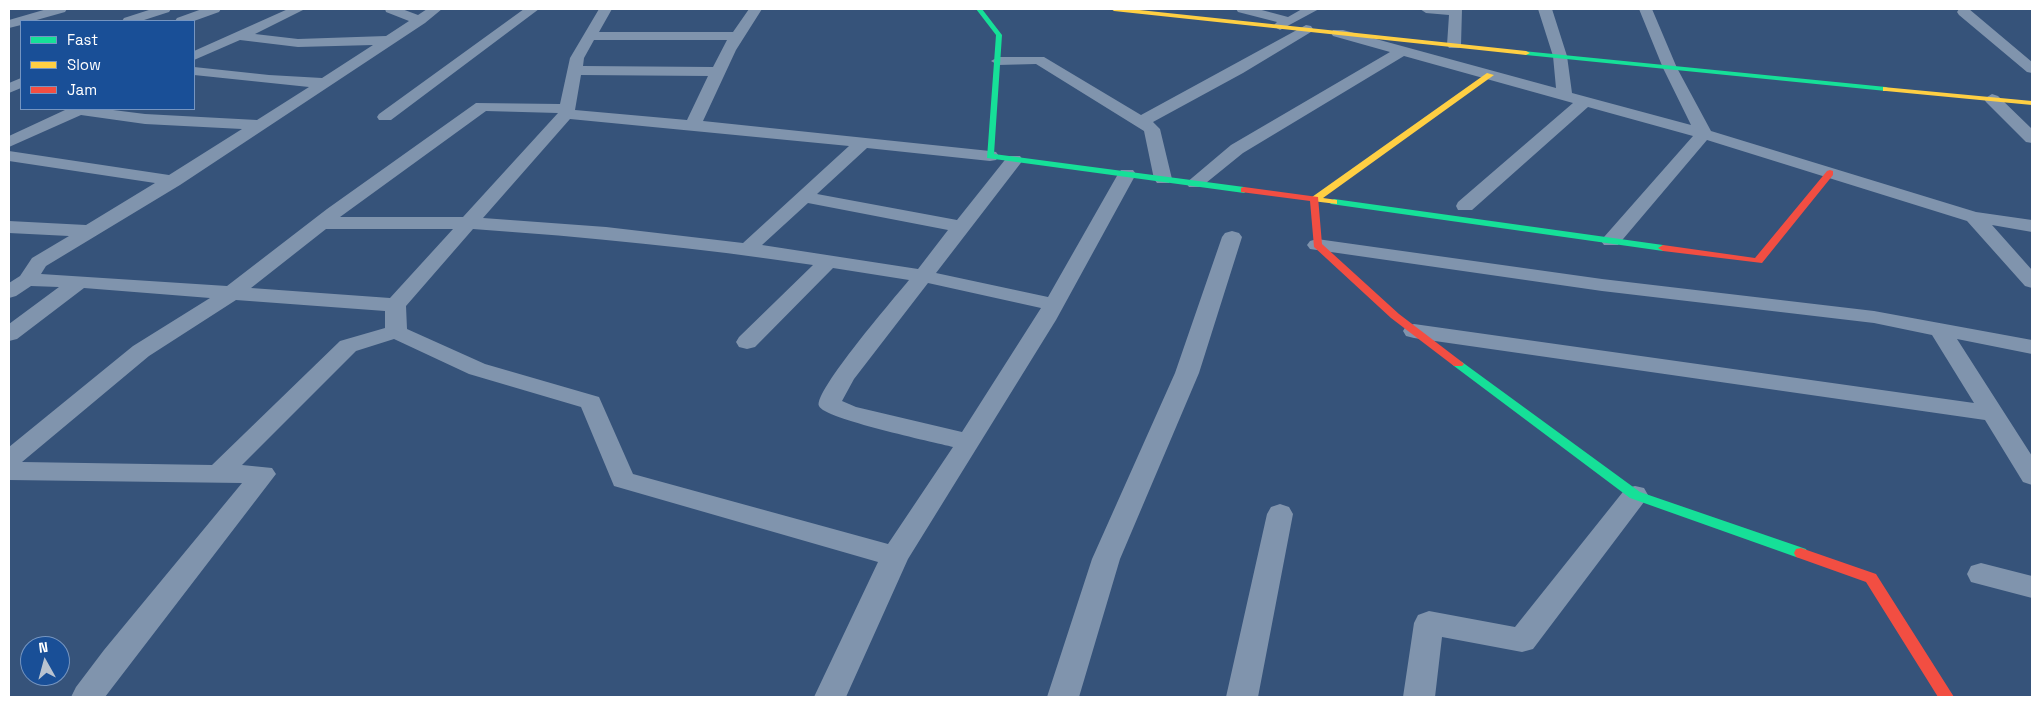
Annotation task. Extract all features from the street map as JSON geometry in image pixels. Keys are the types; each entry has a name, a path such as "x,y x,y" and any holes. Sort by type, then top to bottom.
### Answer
{"street":[{"path":"23,20 60,9"},
{"path":"132,20 164,9"},
{"path":"185,20 214,9"},
{"path":"195,56 298,9"},
{"path":"391,9 420,20"},
{"path":"9,292 27,280 39,262 174,181 435,9"},
{"path":"385,117 532,9"},
{"path":"396,332 395,304 567,112 577,58 605,9"},
{"path":"693,125 738,36 756,9"},
{"path":"979,9 999,35 990,156"},
{"path":"1114,9 1284,24 1312,9"},
{"path":"1243,9 1284,24 1306,29 1670,68 2032,103"},
{"path":"1426,9 1455,10 1454,45"},
{"path":"1545,9 1560,56 1565,96"},
{"path":"1646,9 1670,68 1704,134"},
{"path":"1964,12 2032,69"},
{"path":"1141,122 1238,70 1306,29"},
{"path":"1334,32 1704,134 1974,217 2032,226"},
{"path":"238,36 298,43 390,40"},
{"path":"589,36 738,36"},
{"path":"1195,183 1237,149 1402,51"},
{"path":"998,61 1039,60 1152,129 1163,179"},
{"path":"195,70 268,80 325,83"},
{"path":"574,70 719,72"},
{"path":"1315,199 1490,75"},
{"path":"1992,99 2032,138"},
{"path":"1465,206 1585,101"},
{"path":"9,460 141,350 232,293 322,223 482,106 567,112 990,156 1758,261 1830,173"},
{"path":"9,142 75,110 145,119 261,125"},
{"path":"1611,241 1704,134"},
{"path":"748,248 863,143"},
{"path":"9,156 174,181"},
{"path":"968,442 848,413 830,405 830,399 844,376 1014,160"},
{"path":"830,697 895,556 1054,305 1096,234 1127,174"},
{"path":"804,197 878,213 962,227"},
{"path":"1315,199 1317,245 1394,316 1635,495 1871,578 1946,697"},
{"path":"1974,217 2032,282"},
{"path":"322,223 469,223 606,233 748,248 923,276 1054,305"},
{"path":"9,227 91,231"},
{"path":"1063,697 1106,559 1187,372 1232,237"},
{"path":"1317,245 1602,285 1874,317 2032,347"},
{"path":"747,342 828,262"},
{"path":"27,280 395,304"},
{"path":"14,325 80,282"},
{"path":"1940,330 2032,476"},
{"path":"1414,331 1994,414"},
{"path":"219,473 348,346 396,332 477,369 591,402 623,480 895,556"},
{"path":"9,471 263,474 115,659 87,697"},
{"path":"1419,697 1429,623 1522,640 1635,495"},
{"path":"1245,697 1280,514"},
{"path":"1981,574 2032,586"}],"traffic: fast":[{"path":"979,9 999,35 990,156 1244,190"},
{"path":"1526,53 1886,89"},
{"path":"1334,202 1663,248"},
{"path":"1458,364 1635,495 1801,553"}],"traffic: slow":[{"path":"1114,9 1526,53"},
{"path":"1334,202 1315,199 1490,75"},
{"path":"1886,89 2032,103"}],"traffic: jam":[{"path":"1663,248 1758,261 1830,173"},
{"path":"1244,190 1315,199 1317,245 1395,316 1458,364"},
{"path":"1801,553 1871,578 1946,697"}]}
